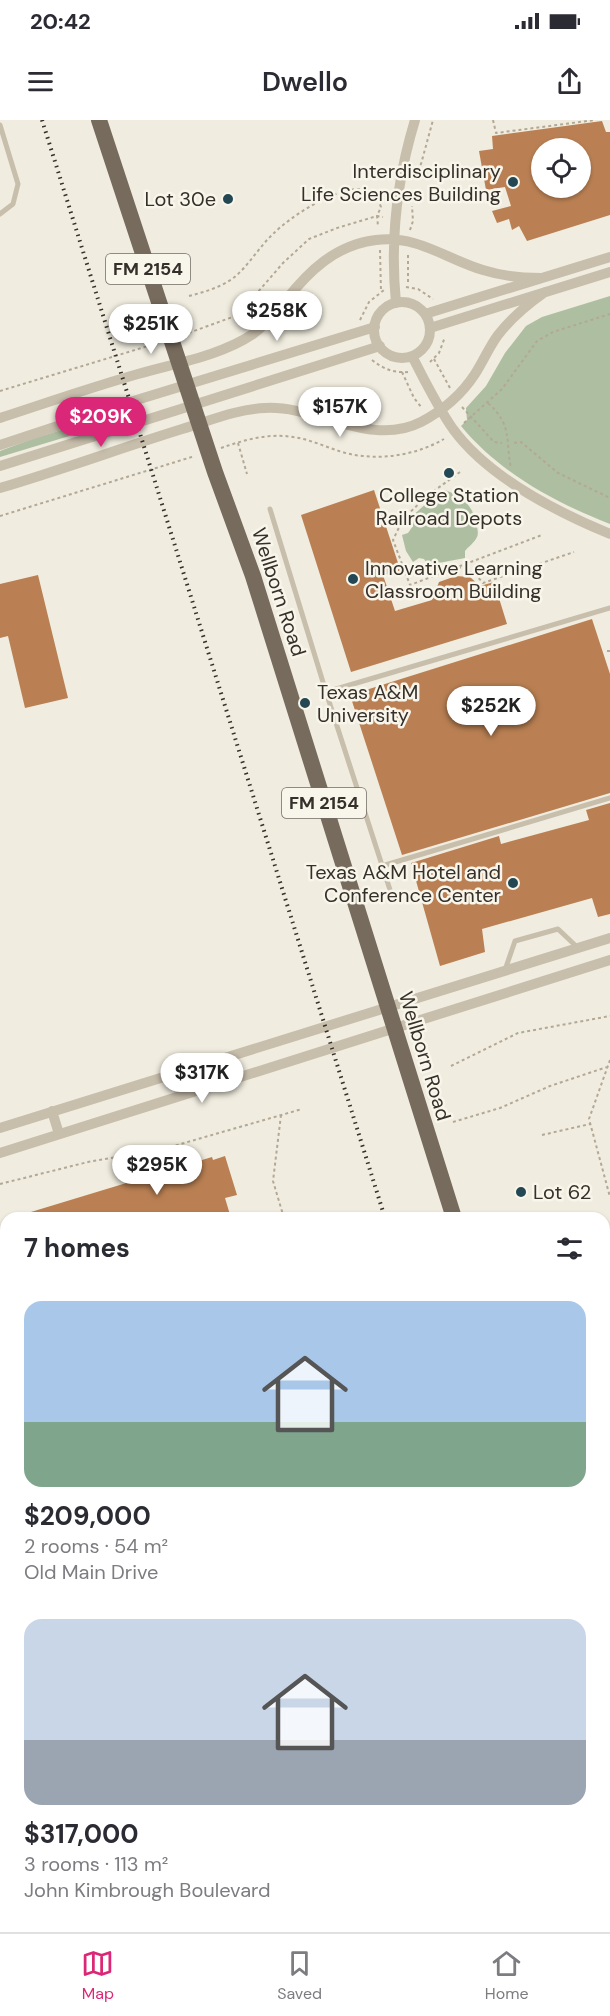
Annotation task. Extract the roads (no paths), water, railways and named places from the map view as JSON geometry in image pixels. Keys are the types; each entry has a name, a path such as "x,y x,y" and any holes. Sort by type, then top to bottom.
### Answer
{"main road":[{"name":"Wellborn Road","path":"99,120 215,472 253,576 452,1212"}],"street":[{"path":"396,303 394,240 400,188 415,120"},
{"path":"0,418 96,386 236,344 263,326 303,279 326,258 358,243 394,240 430,247 484,271 521,278 542,278"},
{"path":"425,314 610,257"},
{"path":"430,328 610,272"},
{"path":"0,488 118,449 254,409 294,409 350,426 373,429 420,423 463,390 497,336 527,305 545,292"},
{"path":"396,303 412,304 425,314 430,328 427,343 418,353 406,358 393,356 380,346 375,337 375,327 381,312 396,303"},
{"path":"0,445 185,379 375,327"},
{"path":"0,466 196,411 380,346"},
{"path":"412,356 440,409 462,440 497,471 546,504 571,518 610,534"},
{"path":"0,1135 5,1126 610,938"},
{"path":"579,948 586,968"},
{"path":"0,1153 610,960"},
{"path":"505,971 510,991"},
{"path":"52,1111 59,1134"}],"lane":[{"path":"0,125 18,184 13,204 0,214"},
{"path":"270,509 391,893"},
{"path":"326,692 610,608"},
{"path":"382,866 610,798"},
{"path":"505,971 514,941 558,929 579,948"}],"railway":[{"path":"42,120 383,1212"}],"place":[{"name":"Interdisciplinary Life Sciences Building","path":"513,182"},
{"name":"Lot 30e","path":"228,199"},
{"name":"College Station Railroad Depots","path":"449,473"},
{"name":"Innovative Learning Classroom Building","path":"353,579"},
{"name":"Texas A&M University","path":"305,703"},
{"name":"Texas A&M Hotel and Conference Center","path":"513,883"},
{"name":"Lot 62","path":"521,1192"}]}
